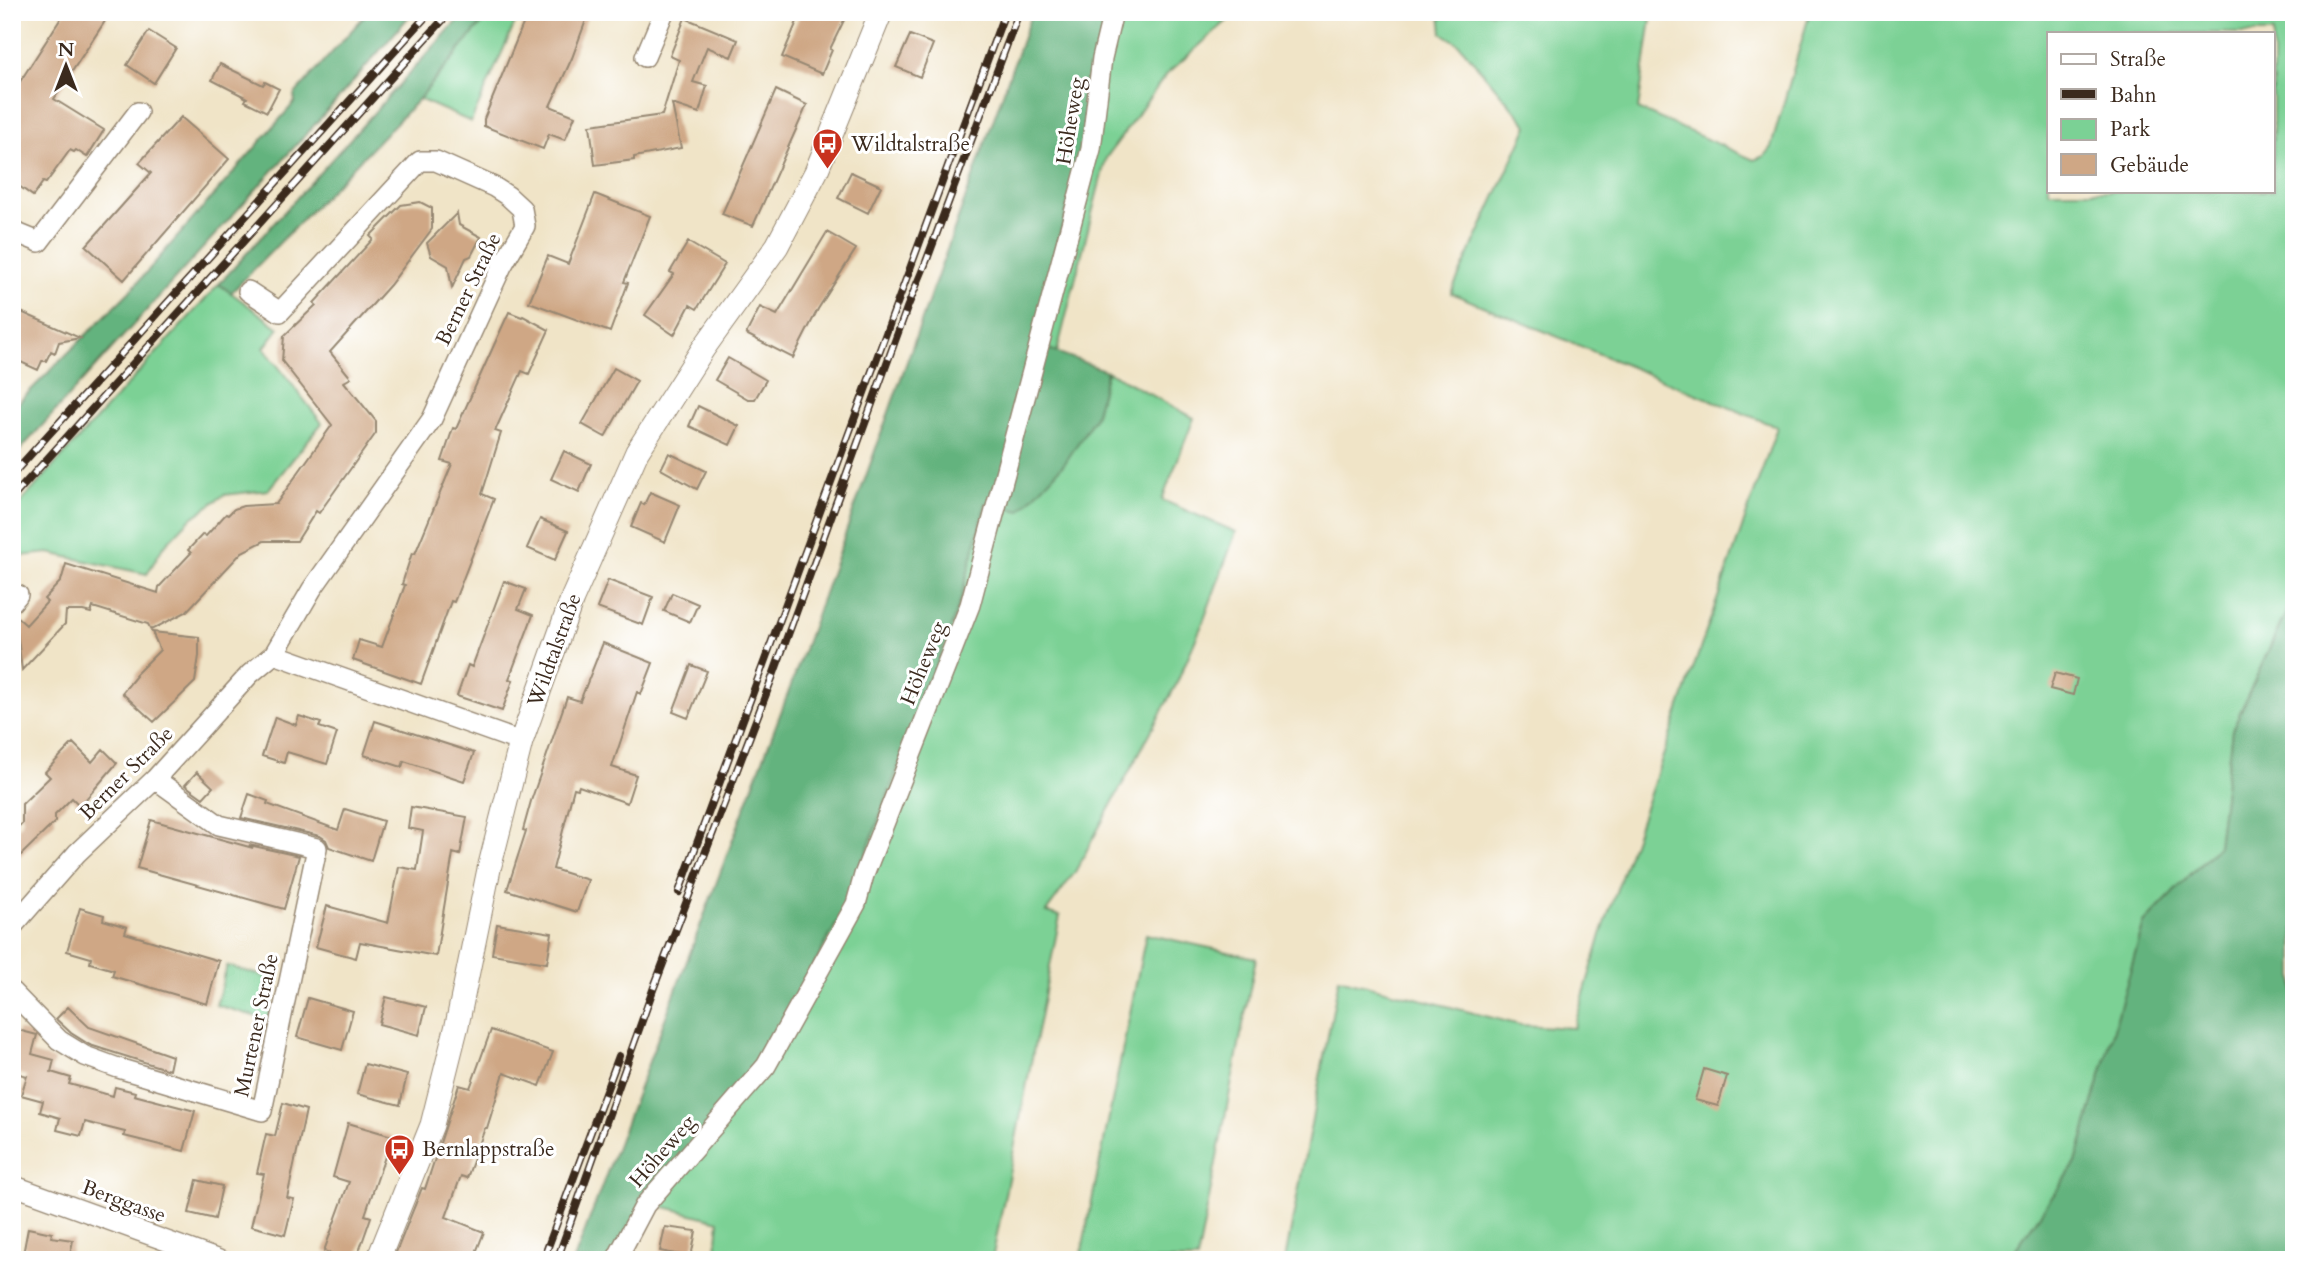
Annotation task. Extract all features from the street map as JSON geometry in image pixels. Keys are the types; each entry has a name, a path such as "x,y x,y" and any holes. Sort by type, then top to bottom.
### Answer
{"street":[{"path":"645,57 664,12"},
{"name":"Wildtalstraße","path":"378,1260 432,1125 457,1025 489,869 521,742 572,599 637,452 703,349 777,246 816,172 881,12"},
{"name":"Höheweg","path":"616,1260 645,1205 766,1066 856,904 869,862 970,605 1091,149 1102,58 1113,12"},
{"path":"12,231 39,242 138,111"},
{"name":"Berner Straße","path":"12,927 77,853 155,779 250,674 274,654 312,589 432,419 502,266 525,226 522,209 494,187 436,161 420,161 280,312 248,291"},
{"path":"274,654 521,742"},
{"name":"Murtener Straße","path":"12,992 60,1040 85,1056 262,1111 317,849 219,825 155,779"},
{"name":"Berggasse","path":"12,1185 219,1260"}],"green space":[{"path":"368,12 413,12 336,101 12,459 12,409 131,290 295,102 294,95"},
{"path":"465,12 491,12 419,99 231,293 219,284"},
{"path":"491,12 520,12 471,122 419,99"},
{"path":"1032,12 1106,12 1083,145 1032,343 1107,371 1095,417 1065,463 1020,511 986,503 960,602 847,904 765,1056 608,1260 574,1260 793,680"},
{"path":"1106,12 1237,12 1166,75 1106,158 1057,352 1031,343"},
{"path":"1440,12 1652,12 1638,109 1754,160 1764,156 1771,147 1810,12 2294,12 2294,595 2232,730 2218,846 2144,923 2076,1163 2008,1260 1285,1260 1339,978 1520,1025 1574,1028 1601,935 1777,427 1451,293 1528,126 1459,44 1442,33"},
{"path":"219,284 279,328 264,348 322,423 268,490 224,495 189,520 163,547 147,574 49,553 12,557 12,512"},
{"path":"1107,371 1194,418 1162,500 1236,532 1202,625 1176,685 1075,872 1046,912 1060,916 992,1260 715,1260 719,1221 638,1200 847,904 960,602 986,503 1095,417"},
{"path":"2294,595 2294,1260 2008,1260 2076,1163 2144,923 2218,846 2232,730"},
{"path":"1146,934 1256,958 1197,1260 1080,1260"},
{"path":"227,966 278,980 268,1020 216,1005"}],"building":[{"path":"65,12 98,12 107,18 54,99 104,130 87,157 76,150 70,150 33,196 12,181 12,94"},
{"path":"528,12 589,12 550,106 575,116 565,140 549,134 543,149 484,126 484,119"},
{"path":"801,12 848,12 830,49 832,50 822,74 782,57"},
{"path":"685,18 738,40 731,57 707,47 693,82 707,86 699,113 672,104 681,148 634,157 634,160 595,165 590,125 662,115 679,60 670,56"},
{"path":"149,31 176,48 154,83 127,65"},
{"path":"910,35 933,44 920,77 896,67"},
{"path":"220,64 263,85 265,82 279,89 267,112 212,80"},
{"path":"776,90 807,105 753,226 722,214"},
{"path":"181,117 229,159 124,280 86,246 151,173 139,163"},
{"path":"851,172 881,186 868,213 838,198"},
{"path":"595,194 650,216 624,282 628,283 610,332 529,302 548,256 568,264"},
{"path":"420,202 432,208 432,229 390,285 330,352 351,378 344,382 376,421 376,433 319,513 316,511 297,541 264,541 242,552 186,612 151,630 148,624 93,607 91,613 66,611 65,624 22,670 15,615 26,625 47,602 44,599 61,581 66,564 158,593 159,587 191,553 188,550 203,534 206,536 226,514 243,506 276,504 332,425 282,361 284,336 316,305 314,303 373,239 370,236 401,205"},
{"path":"457,213 459,225 481,237 471,256 466,258 452,288 448,266 431,256 427,243"},
{"path":"827,232 856,249 818,309 793,358 746,334 760,307 777,315"},
{"path":"688,242 725,264 697,309 690,305 674,335 645,315 674,274 670,272"},
{"path":"12,308 80,338 59,342 55,353 51,351 38,370 12,358"},
{"path":"509,312 549,330 529,374 522,371 495,431 501,433 482,494 494,499 454,602 451,601 421,684 353,660 359,640 382,647 405,585 402,584 412,553 415,554 452,464 442,461 453,428 456,429"},
{"path":"728,358 766,380 755,399 748,399 715,380"},
{"path":"614,368 637,381 605,437 582,424"},
{"path":"698,406 739,426 730,445 689,426"},
{"path":"564,451 591,464 579,492 551,479"},
{"path":"669,453 706,471 697,489 661,469"},
{"path":"650,492 680,505 665,542 631,527 641,503 644,505"},
{"path":"540,519 568,531 555,560 527,548"},
{"path":"608,580 653,597 643,625 597,608"},
{"path":"504,581 526,589 518,609 533,615 509,679 513,680 502,711 457,696 468,665 472,667"},
{"path":"672,593 698,604 690,622 664,611"},
{"path":"152,632 199,637 195,682 154,722 122,693 135,675 160,650"},
{"path":"603,643 653,663 641,694 637,692 612,767 636,775 627,803 579,786 578,789 574,788 553,869 588,880 577,912 507,890 526,831 523,830 531,801 567,697 580,701"},
{"path":"691,665 707,671 688,718 673,712"},
{"path":"2055,673 2077,679 2073,695 2050,689"},
{"path":"299,716 321,723 319,727 337,733 327,764 287,752 284,763 262,756 275,717 296,725"},
{"path":"375,721 474,753 464,781 404,761 402,767 364,755"},
{"path":"73,743 92,762 103,749 117,763 80,806 72,798 55,815 55,822 19,857 18,827 22,823 22,804 50,777 45,772"},
{"path":"197,772 213,787 203,798 185,785"},
{"path":"249,794 268,801 267,804 338,830 345,809 383,821 371,861 329,847 326,840 320,836 241,818"},
{"path":"411,807 467,817 460,855 453,853 436,956 360,942 356,958 316,947 327,906 388,923 399,867 417,870 423,831 408,828"},
{"path":"151,820 253,848 249,845 299,856 284,909 137,868"},
{"path":"80,908 104,915 103,920 127,927 125,933 219,961 207,1004 112,976 114,970 90,963 91,958 67,951"},
{"path":"497,924 552,933 547,963 492,954"},
{"path":"386,997 426,1007 419,1035 379,1024"},
{"path":"308,998 353,1011 342,1050 297,1037"},
{"path":"68,1007 89,1027 172,1056 169,1070 90,1045 56,1019"},
{"path":"18,1030 37,1035 32,1054 54,1060 51,1072 71,1078 69,1084 113,1096 115,1087 135,1092 134,1095 195,1111 184,1151 124,1136 125,1132 85,1122 81,1136 57,1130 60,1118 40,1112 43,1101 21,1095 27,1076 12,1072 12,1051"},
{"path":"491,1030 553,1052 540,1086 504,1073 487,1128 467,1178 461,1176 446,1217 484,1232 473,1260 447,1260 432,1254 430,1260 393,1260 422,1188 425,1189 459,1085 470,1088"},
{"path":"365,1064 407,1075 400,1105 357,1094"},
{"path":"1704,1069 1727,1076 1718,1106 1695,1100"},
{"path":"283,1103 306,1110 287,1198 294,1199 285,1235 251,1226 264,1174 257,1173 266,1134 275,1136"},
{"path":"348,1123 392,1136 365,1215 371,1217 356,1260 324,1251 349,1182 333,1177"},
{"path":"197,1180 222,1186 215,1219 189,1213"},
{"path":"665,1227 696,1231 691,1257 660,1251"},
{"path":"28,1228 52,1233 51,1237 73,1240 69,1260 22,1260"}],"railway":[{"path":"12,475 430,12"},
{"path":"12,498 450,12"},
{"path":"679,892 1005,12"},
{"path":"557,1260 654,987 774,673 907,308 1019,12"},
{"path":"543,1260 619,1056"}],"place":[{"name":"Wildtalstraße","path":"828,171"},
{"name":"Bernlappstraße","path":"399,1176"}]}
